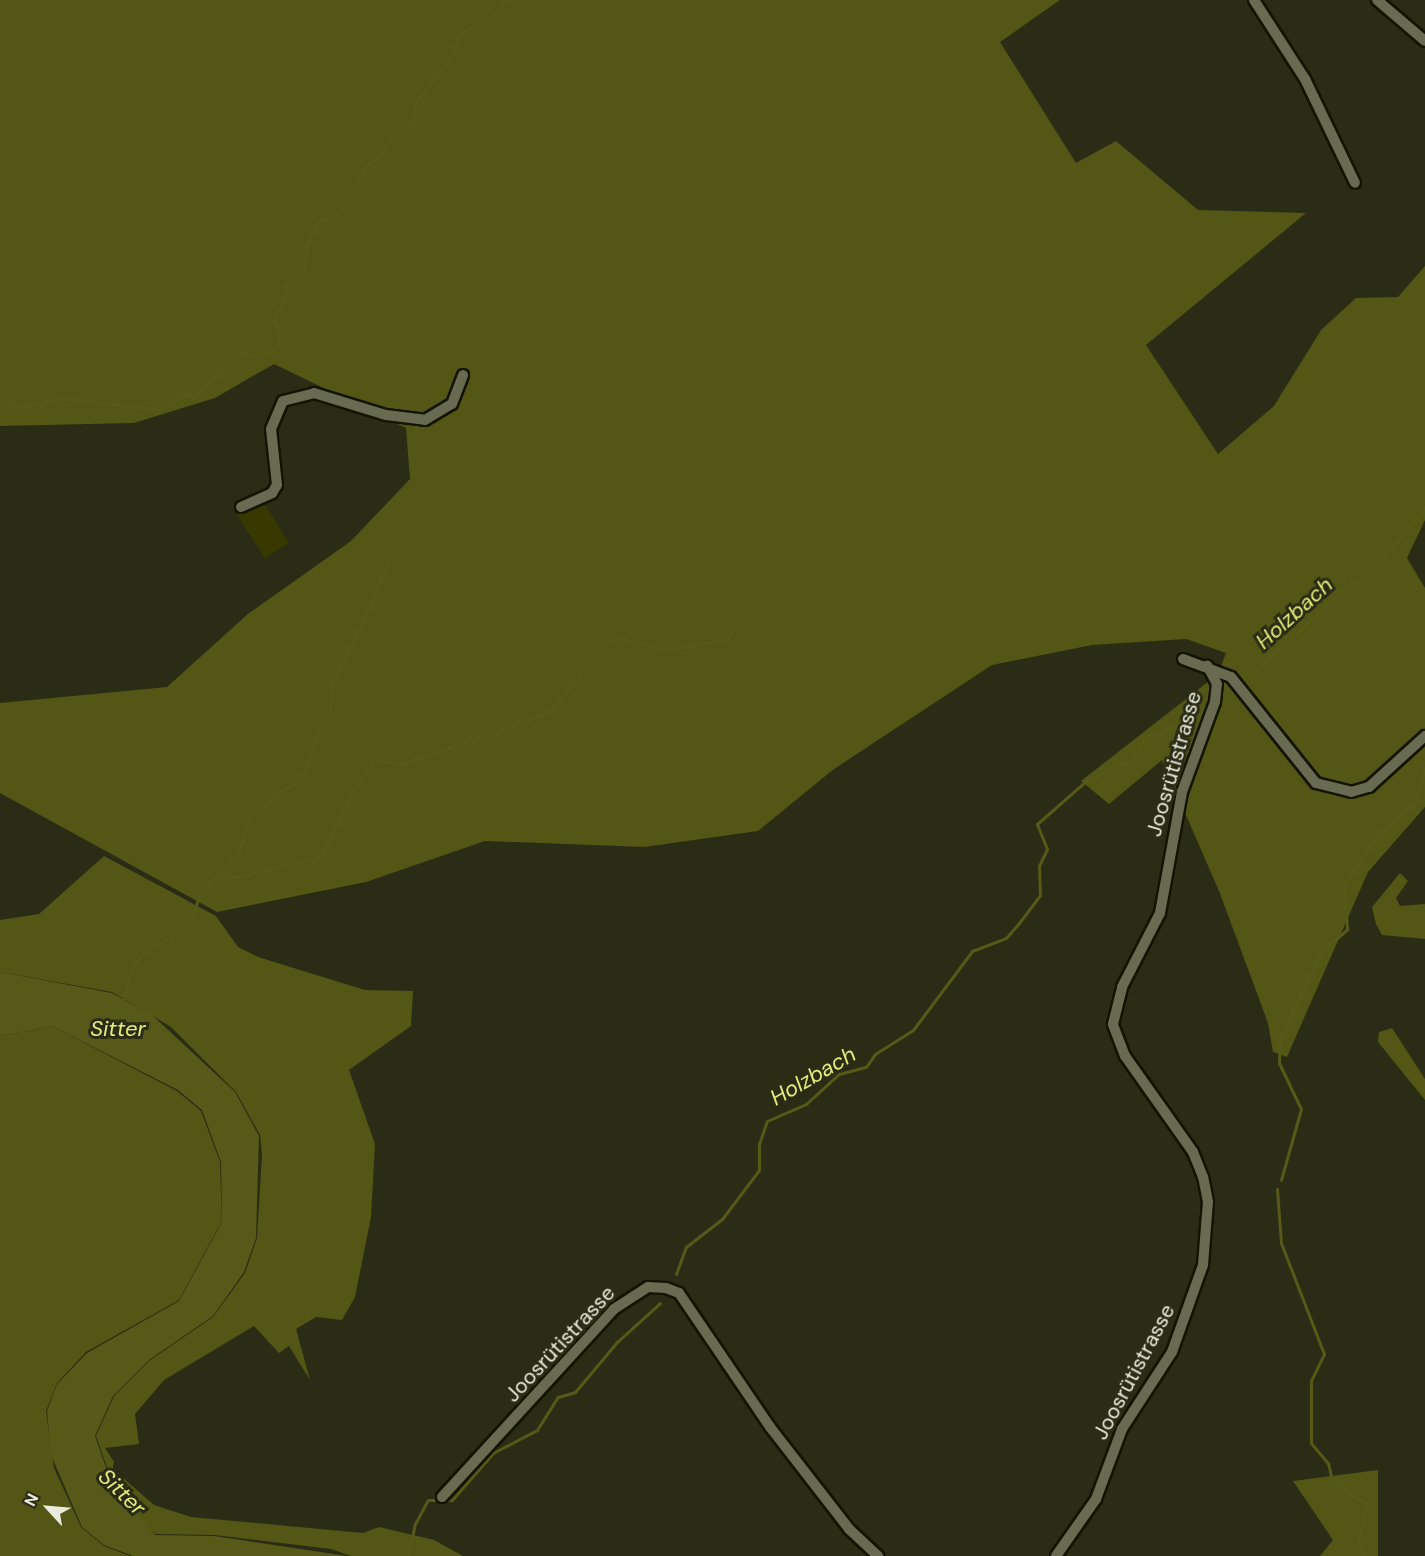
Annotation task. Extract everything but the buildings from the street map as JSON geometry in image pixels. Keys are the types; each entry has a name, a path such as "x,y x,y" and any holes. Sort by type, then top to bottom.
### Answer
{"street":[{"path":"1254,0 1305,79 1355,183"},
{"path":"1377,0 1425,41"},
{"path":"241,507 272,493 277,485 272,429 284,401 314,393 386,415 425,420 452,404 463,375"},
{"path":"1183,659 1207,665 1231,677 1316,783 1351,792 1369,787 1425,736"},
{"name":"Joosrütistrasse","path":"1056,1556 1096,1498 1122,1429 1172,1352 1203,1265 1208,1202 1203,1177 1193,1152 1125,1056 1113,1024 1122,987 1160,913 1182,792 1215,702 1217,684 1207,665"},
{"name":"Joosrütistrasse","path":"442,1497 614,1309 648,1287 666,1288 679,1293 770,1427 849,1529 878,1556"}],"shaded area":[{"path":"0,0 1060,0 1000,42 1076,163 1116,141 1198,210 1306,213 1146,345 1218,454 1274,406 1321,330 1356,298 1398,297 1425,266 1425,520 1407,558 1425,588 1425,807 1368,872 1287,1057 1273,1052 1268,1023 1219,891 1162,760 1109,804 1081,781 1218,674 1226,653 1186,639 1092,645 992,665 834,769 758,831 644,847 485,841 366,882 217,912 0,793 0,703 167,687 248,614 351,541 410,479 406,428 274,364 215,398 134,423 0,426"},
{"path":"258,504 266,506 289,543 265,558 236,514"},
{"path":"104,856 216,916 238,947 258,957 365,990 413,991 411,1026 349,1070 375,1144 371,1217 355,1297 342,1320 316,1317 296,1329 310,1380 289,1346 279,1353 254,1326 164,1380 135,1414 139,1444 105,1448 114,1462 111,1479 96,1436 114,1396 149,1361 213,1317 245,1273 257,1238 262,1155 260,1135 236,1092 171,1027 112,992 0,972 0,920 39,914"},
{"path":"1400,873 1408,881 1396,898 1400,906 1425,904 1425,939 1382,935 1376,924 1372,907"},
{"path":"52,1026 177,1091 201,1111 220,1162 222,1221 179,1300 86,1352 57,1383 46,1411 54,1468 81,1527 104,1546 130,1556 0,1556 0,1036"},
{"path":"1392,1028 1425,1079 1425,1100 1378,1042 1379,1032"},
{"path":"1378,1470 1378,1556 1320,1556 1333,1540 1293,1481"},
{"path":"122,1477 154,1505 191,1517 363,1533 379,1527 434,1540 463,1556 351,1556 331,1549 214,1535 155,1534 132,1512 119,1487"}],"water":[{"name":"Sitter","path":"0,972 112,993 152,1015 235,1092 259,1136 256,1238 244,1272 213,1316 149,1360 113,1396 95,1436 110,1479 155,1535 214,1536 347,1556 133,1556 104,1545 82,1527 51,1455 47,1411 57,1384 87,1353 179,1301 222,1222 221,1162 202,1110 178,1090 52,1026 0,1036"}],"waterway":[{"path":"355,185 367,165 382,155 392,133 412,124 416,102 451,57 459,35 497,13 505,0"},
{"path":"0,398 22,407 60,398 162,410 181,395 195,395 242,353 259,358 276,348 280,342 273,319 285,298 285,284 305,269 307,243 318,221 339,212 348,201"},
{"name":"Holzbach","path":"1378,564 1425,508"},
{"path":"367,612 388,563"},
{"name":"Holzbach","path":"1255,671 1354,580"},
{"path":"330,711 331,687 366,615"},
{"path":"603,645 619,638 666,650 727,639 732,632"},
{"path":"359,781 374,761 401,764 549,713 581,673"},
{"name":"Holzbach","path":"676,1274 686,1247 722,1219 759,1170 759,1144 767,1121 806,1104 839,1074 866,1067 875,1054 913,1030 972,951 1006,938 1019,923 1040,895 1039,866 1047,849 1037,824 1086,781 1131,760 1146,737 1194,718"},
{"path":"171,937 193,917 199,895 239,851 251,816 302,776 319,731"},
{"path":"1281,1180 1301,1109 1279,1063 1280,1040 1321,952 1347,929 1344,884 1378,835 1417,800 1425,768"},
{"path":"224,873 235,877 321,857 353,790"},
{"path":"123,1002 131,970 146,949 164,941"},
{"path":"1277,1189 1281,1243 1324,1354 1311,1381 1311,1443 1328,1463 1332,1480 1367,1505 1358,1540 1364,1556"},
{"name":"Holzbach","path":"408,1556 415,1524 428,1500 452,1500 493,1453 537,1430 558,1397 575,1392 617,1342 660,1303"}]}
